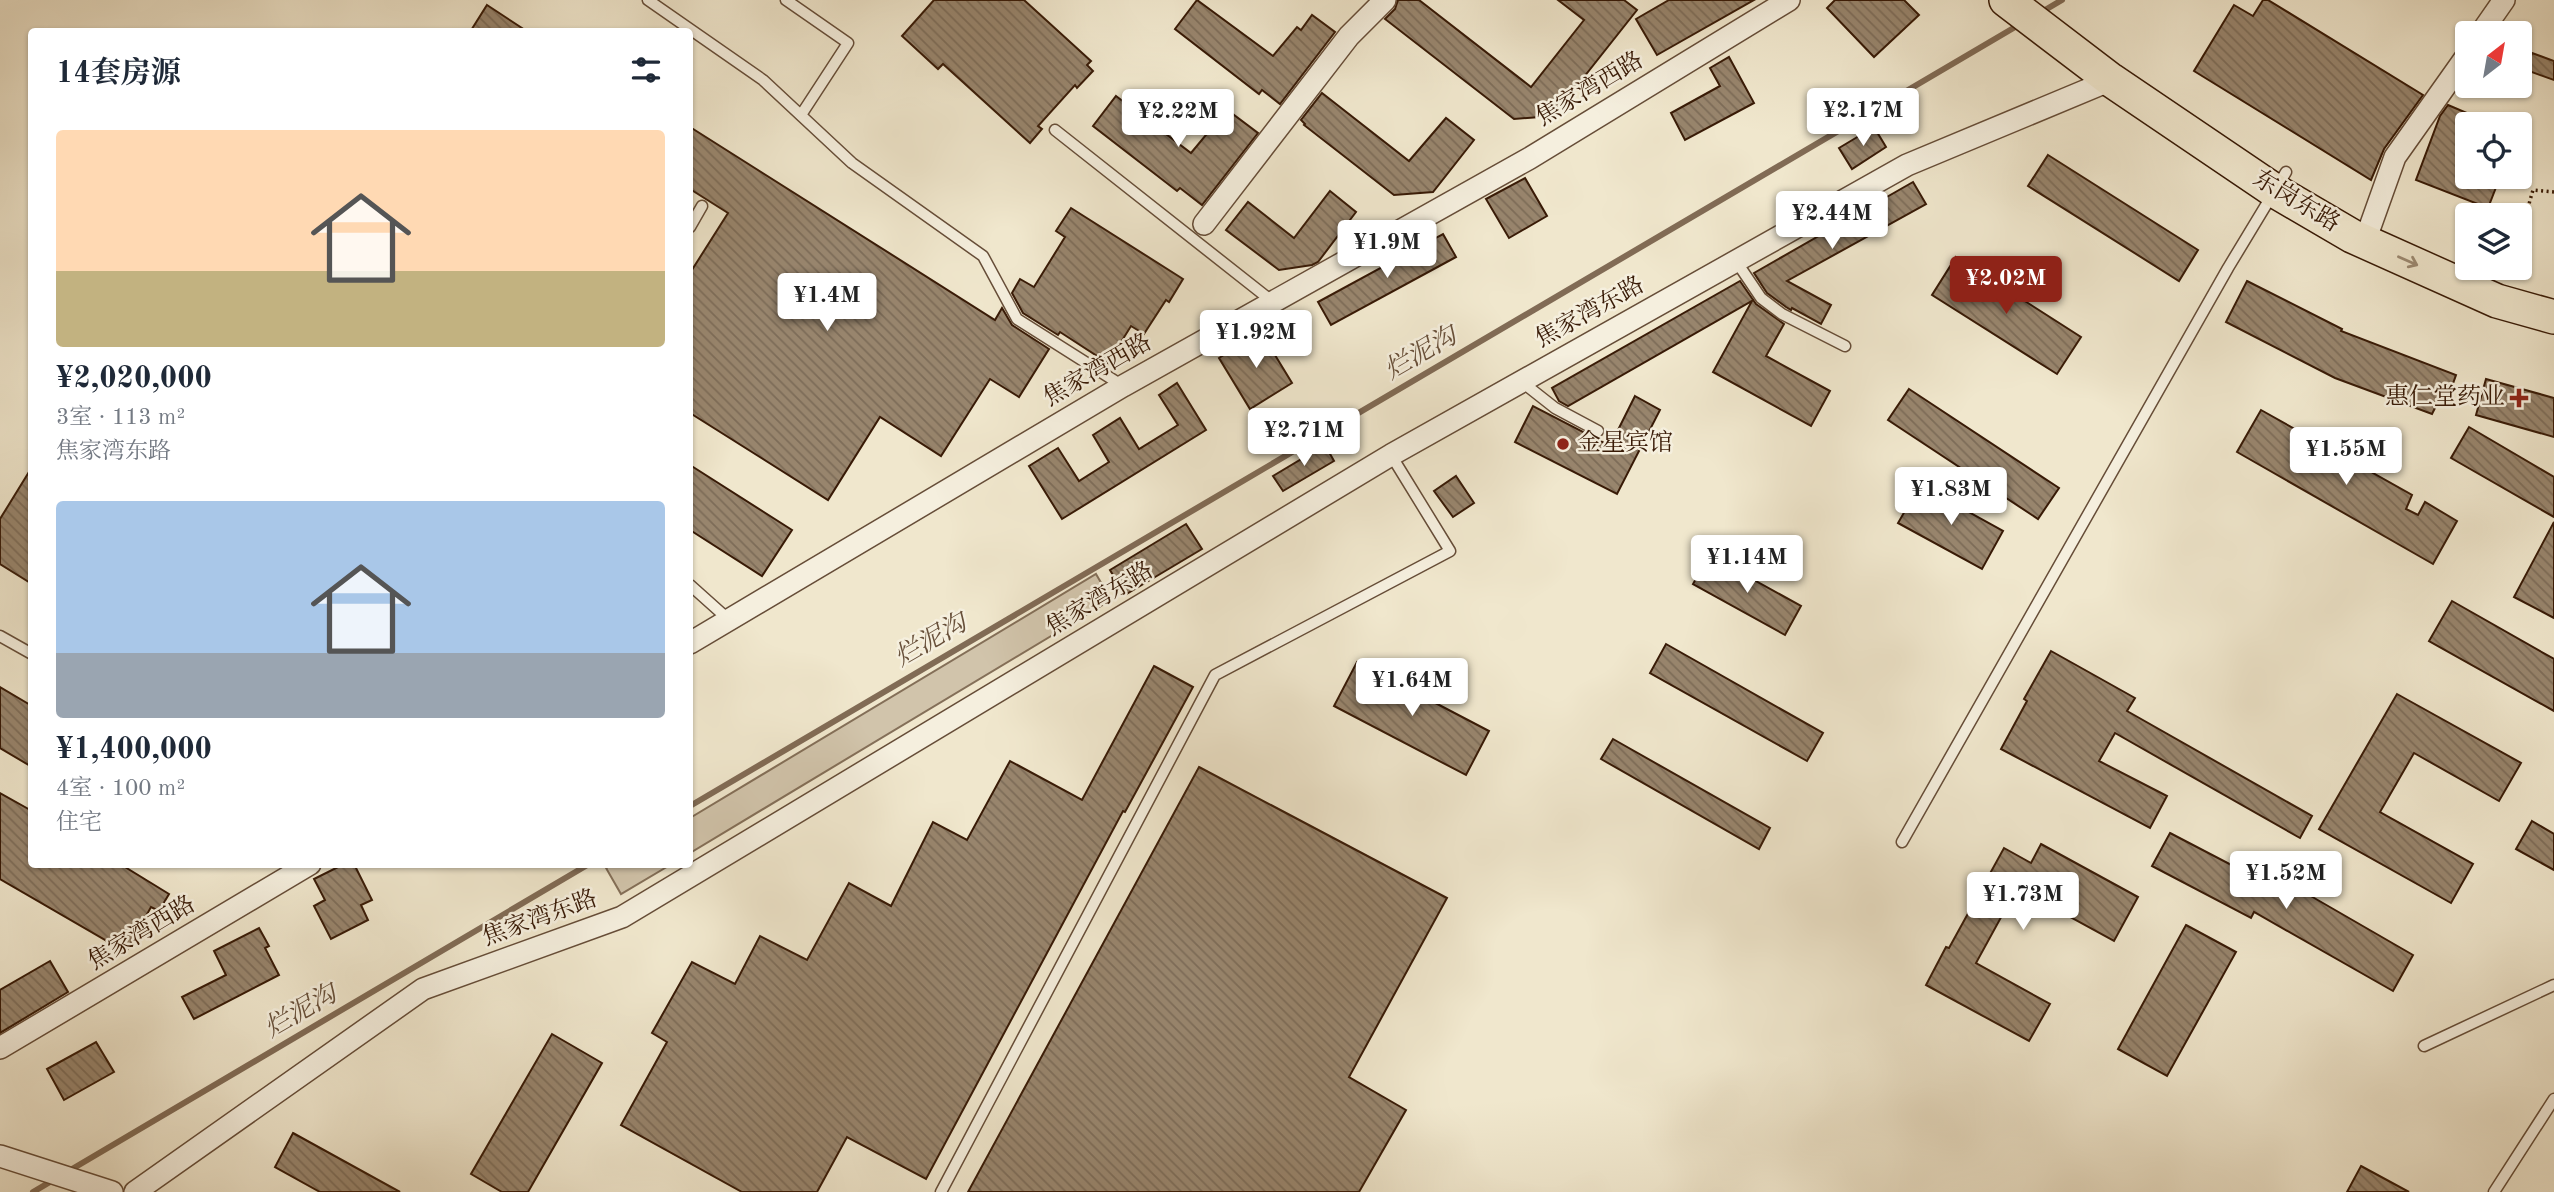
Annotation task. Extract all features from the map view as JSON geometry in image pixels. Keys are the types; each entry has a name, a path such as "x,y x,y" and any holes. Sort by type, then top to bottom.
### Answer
{"main road":[{"path":"2006,0 2070,36"},
{"path":"2042,0 2070,36"},
{"name":"东岗东路","path":"2070,36 2110,80 2280,182 2497,301 2554,317"},
{"name":"东岗东路","path":"2070,36 2123,62 2280,182"},
{"name":"东岗东路","path":"2369,231 2455,258"},
{"path":"2520,280 2554,293"}],"street":[{"path":"1204,224 1349,36 1385,0"},
{"name":"焦家湾西路","path":"693,641 1123,386 1530,158 1789,0"},
{"path":"2489,21 2504,0"},
{"path":"2369,231 2395,157 2455,72"},
{"name":"焦家湾东路","path":"135,1192 423,989 622,917 1391,456 1736,261 1907,165 2110,80"},
{"name":"焦家湾西路","path":"0,1048 303,868"},
{"path":"0,1156 112,1192"}],"lane":[{"path":"648,0 688,28"},
{"path":"786,0 848,43 801,115"},
{"path":"693,31 763,80 852,163 983,256 1017,320 1123,386"},
{"path":"1055,130 1273,302"},
{"path":"1902,842 2228,268 2280,182"},
{"path":"693,222 702,206"},
{"path":"1736,261 1761,298 1782,314 1845,346"},
{"path":"1522,382 1555,408 1598,431"},
{"path":"941,1192 1215,675 1450,551 1391,456"},
{"path":"693,588 728,619"},
{"path":"0,636 28,652"},
{"path":"2424,1046 2554,985"},
{"path":"2494,1192 2554,1099"}],"path":[{"path":"2529,203 2533,190 2554,192"}],"shaded area":[{"path":"1096,574 1111,600 693,851 693,816"},
{"path":"606,868 665,868 621,894"}],"building":[{"path":"934,0 1024,0 1091,61 1087,65 1093,71 1077,88 1075,85 1038,126 1042,129 1030,143 943,64 938,69 902,36"},
{"path":"1197,0 1273,56 1297,27 1301,30 1312,15 1335,32 1280,104 1262,90 1259,94 1175,29"},
{"path":"1398,0 1419,0 1531,87 1584,20 1558,0 1624,0 1637,10 1553,116 1514,119 1385,19 1395,9"},
{"path":"1669,0 1754,0 1657,55 1636,19"},
{"path":"1835,0 1904,0 1919,15 1874,57 1827,8"},
{"path":"2263,0 2268,0 2423,95 2384,149 2371,180 2194,71 2234,5 2253,16"},
{"path":"487,5 522,28 473,28"},
{"path":"2532,53 2554,61 2554,80 2532,72"},
{"path":"1729,57 1754,103 1685,140 1671,113 1720,86 1710,68"},
{"path":"1322,93 1409,161 1446,118 1474,140 1433,192 1394,195 1304,125 1301,120"},
{"path":"1116,96 1191,153 1215,124 1219,127 1230,112 1258,133 1202,205 1180,188 1177,191 1093,126"},
{"path":"2448,105 2465,112 2455,112 2455,189 2495,189 2490,203 2475,203 2416,180 2440,116"},
{"path":"1874,127 1886,147 1852,169 1839,148"},
{"path":"693,129 995,320 1002,308 1012,325 1049,349 1019,397 990,379 941,456 880,417 828,500 693,415 693,268 728,213 693,191"},
{"path":"2048,155 2198,250 2179,281 2028,186"},
{"path":"1525,178 1547,216 1509,238 1486,199"},
{"path":"1913,182 1926,204 1787,281 1831,305 1821,324 1792,308 1791,310 1767,293 1754,273"},
{"path":"1330,191 1356,212 1318,262 1312,265 1279,270 1226,230 1248,202 1294,238"},
{"path":"1071,208 1183,279 1144,334 1131,326 1108,363 1060,332 1058,335 1023,313 1012,293 1020,279 1034,287 1065,237 1056,231"},
{"path":"1443,234 1456,257 1331,325 1318,302"},
{"path":"1956,257 2081,337 2057,374 1932,295"},
{"path":"1740,281 1756,304 1784,324 1766,356 1830,391 1811,426 1713,372 1752,301 1568,406 1559,401 1552,388"},
{"path":"2247,281 2342,329 2341,331 2456,375 2445,406 2437,404 2432,414 2335,378 2226,322"},
{"path":"1261,332 1292,383 1250,409 1219,358"},
{"path":"2486,379 2554,398 2554,437 2476,415"},
{"path":"1177,383 1206,430 1062,519 1029,466 1058,448 1079,481 1109,462 1093,435 1120,418 1139,449 1178,425 1159,395"},
{"path":"1909,389 2059,488 2038,519 1888,420"},
{"name":"金星宾馆","path":"1635,396 1660,410 1617,494 1515,442 1533,406 1610,446"},
{"path":"2261,410 2412,495 2406,509 2418,515 2425,502 2457,521 2433,564 2237,452"},
{"path":"2469,427 2554,477 2554,517 2451,458"},
{"path":"1325,445 1334,461 1283,491 1273,476"},
{"path":"693,467 792,530 762,576 693,532"},
{"path":"28,474 28,582 0,564 0,519"},
{"path":"1456,476 1474,503 1453,517 1434,491"},
{"path":"1920,485 2003,531 1982,569 1898,523"},
{"path":"2554,522 2554,618 2514,597"},
{"path":"1186,524 1202,549 1125,595 1110,570"},
{"path":"1709,555 1801,606 1785,635 1693,584"},
{"path":"2452,601 2554,659 2554,711 2429,641"},
{"path":"1666,644 1823,733 1807,761 1650,673"},
{"path":"2051,651 2135,698 2127,711 2312,816 2300,838 2115,733 2099,761 2167,796 2150,828 2001,749 2027,701 2024,699"},
{"path":"1357,662 1489,731 1466,775 1334,706"},
{"path":"1154,666 1193,687 1125,812 1123,811 926,1179 847,1137 817,1192 742,1192 621,1125 667,1042 652,1033 692,962 735,984 760,936 807,960 849,883 891,906 933,822 967,840 1010,761 1082,800"},
{"path":"0,687 28,704 28,765 0,748"},
{"path":"2397,694 2521,763 2499,801 2414,753 2380,812 2473,864 2451,903 2319,829"},
{"path":"1613,739 1770,828 1759,849 1601,759"},
{"path":"1199,767 1447,898 1349,1077 1406,1110 1359,1192 968,1192"},
{"path":"0,793 28,809 28,868 127,868 169,894 159,911 151,907 126,952 0,879"},
{"path":"2532,821 2554,834 2554,870 2516,849"},
{"path":"2170,833 2285,893 2290,884 2413,955 2393,991 2254,912 2251,918 2152,866"},
{"path":"2041,844 2138,897 2114,941 2017,888 1976,963 2050,1004 2029,1041 1926,985 2004,848 2031,863"},
{"path":"336,868 356,868 372,900 361,905 368,920 331,939 314,906 325,900 314,879"},
{"path":"2186,925 2236,952 2167,1076 2118,1049"},
{"path":"259,928 269,946 265,948 279,975 194,1019 182,997 226,975 214,951"},
{"path":"50,961 68,992 0,1033 0,990"},
{"path":"552,1034 602,1063 528,1192 502,1192 471,1174"},
{"path":"96,1042 114,1072 64,1100 47,1069"},
{"path":"293,1133 400,1192 320,1192 275,1167"},
{"path":"2361,1166 2409,1192 2347,1192"}],"waterway":[{"name":"烂泥沟","path":"2040,13 2062,0"},
{"name":"烂泥沟","path":"693,804 2022,23"},
{"name":"烂泥沟","path":"67,1172 582,868"},
{"name":"烂泥沟","path":"33,1192 55,1179"}],"place":[{"name":"惠仁堂药业","path":"2519,398"},
{"name":"金星宾馆","path":"1563,444"}]}
